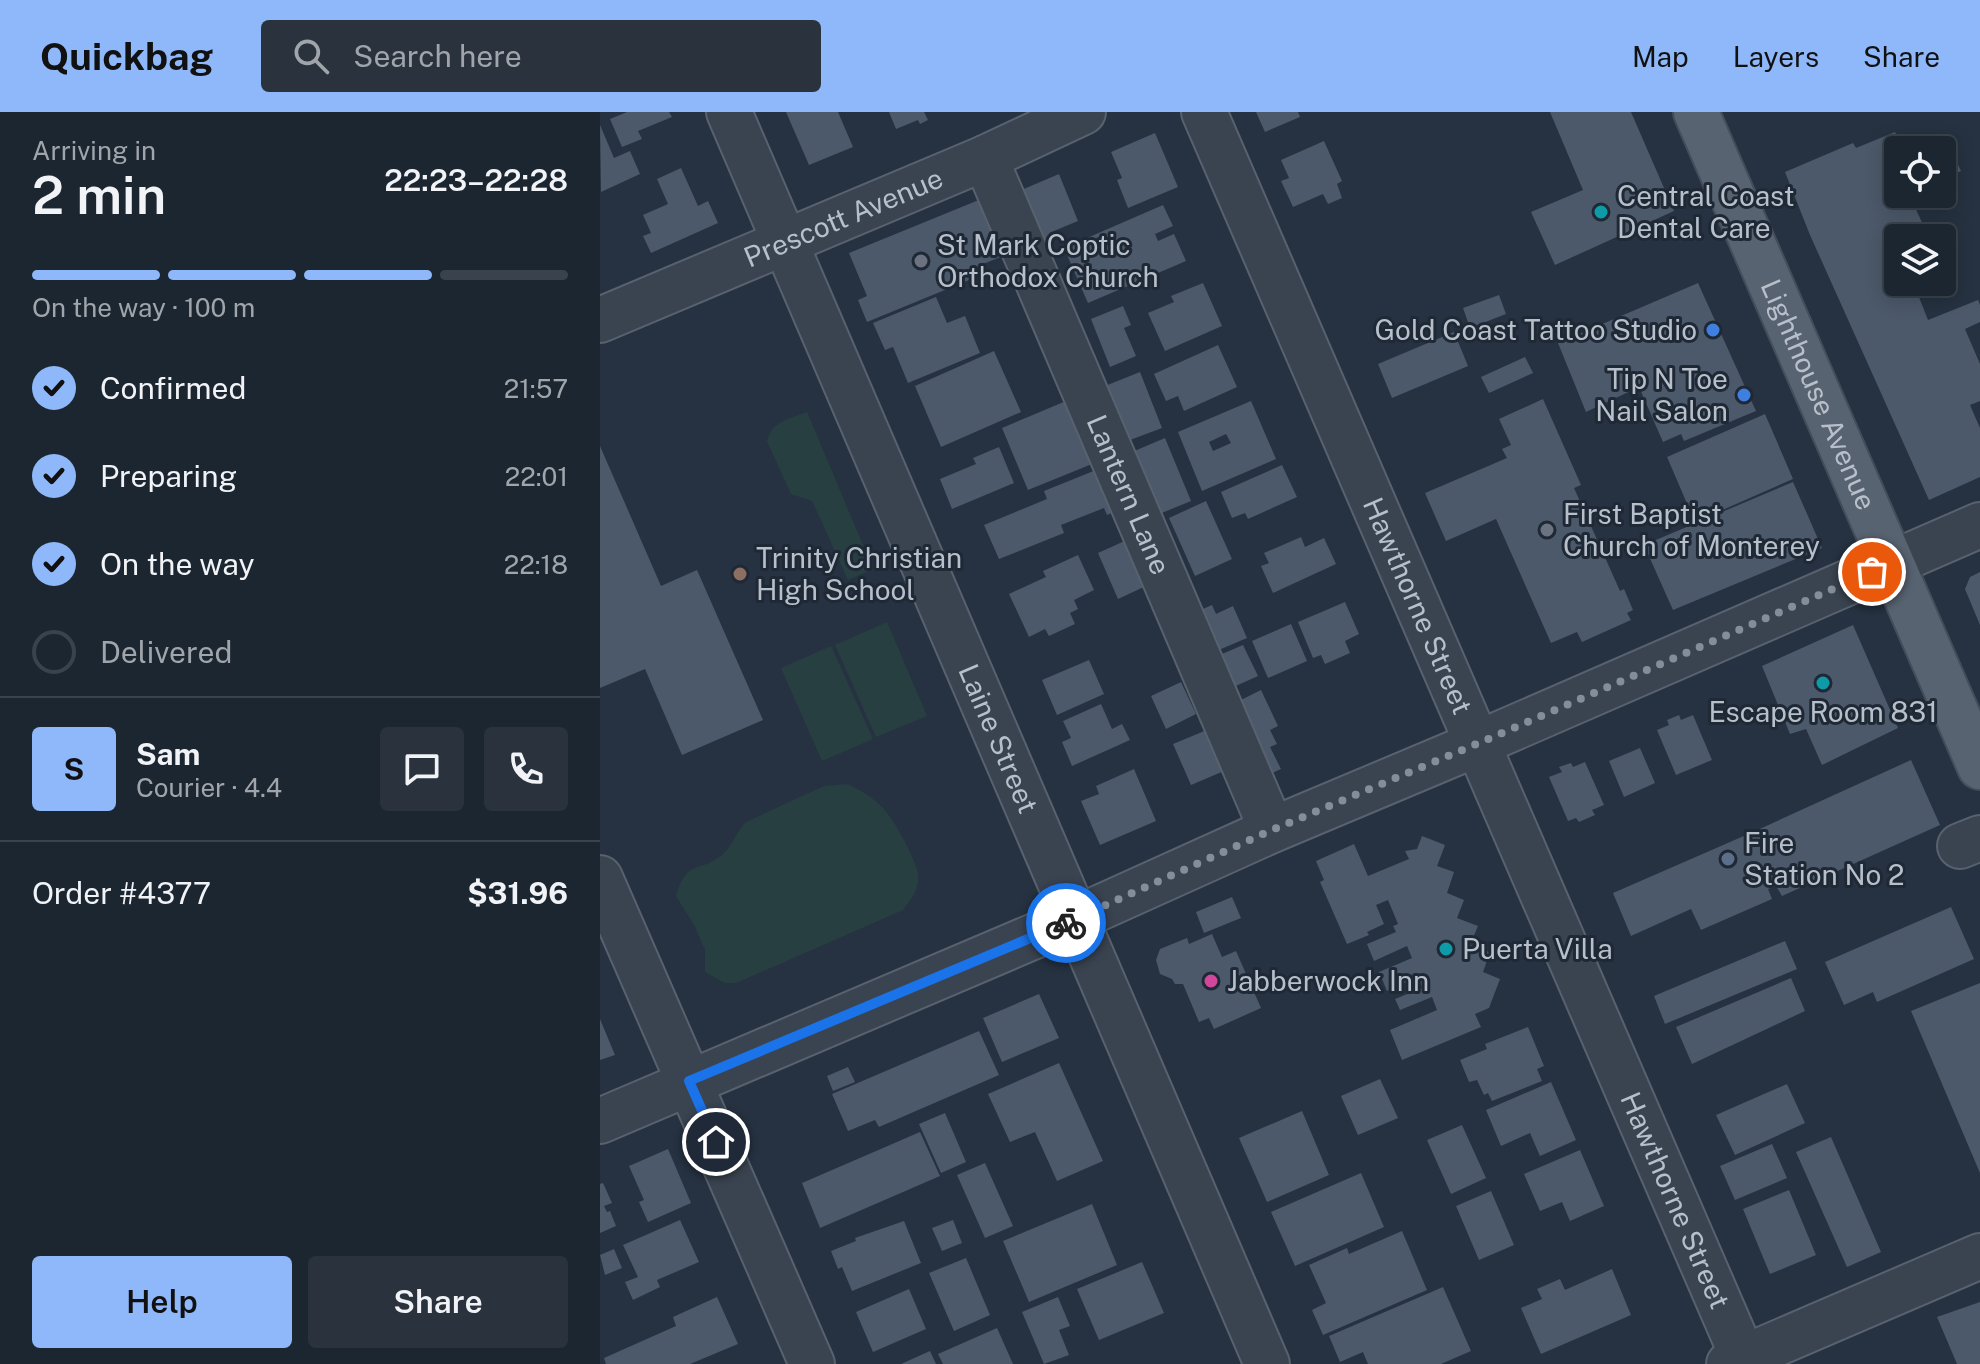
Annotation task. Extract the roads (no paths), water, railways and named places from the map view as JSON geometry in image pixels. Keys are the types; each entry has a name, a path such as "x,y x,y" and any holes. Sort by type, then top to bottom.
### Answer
{"main road":[{"name":"Lighthouse Avenue","path":"1696,112 1980,767"}],"street":[{"name":"Laine Street","path":"729,112 1267,1364"},
{"name":"Prescott Avenue","path":"600,320 985,158 1083,112"},
{"name":"Hawthorne Street","path":"1204,112 1479,743 1739,1362"},
{"name":"Lantern Lane","path":"985,158 1272,830"},
{"path":"600,1121 1077,918 1272,830 1980,525"},
{"path":"600,878 812,1364"},
{"path":"1739,1362 1915,1302 1980,1256"}],"place":[{"name":"Central Coast Dental Care","path":"1601,212"},
{"name":"St Mark Coptic Orthodox Church","path":"921,261"},
{"name":"Gold Coast Tattoo Studio","path":"1713,330"},
{"name":"Tip N Toe Nail Salon","path":"1744,395"},
{"name":"First Baptist Church of Monterey","path":"1547,530"},
{"name":"Trinity Christian High School","path":"740,574"},
{"name":"Escape Room 831","path":"1823,683"},
{"name":"Fire Station No 2","path":"1728,859"},
{"name":"Puerta Villa","path":"1446,949"},
{"name":"Jabberwock Inn","path":"1211,981"}]}
